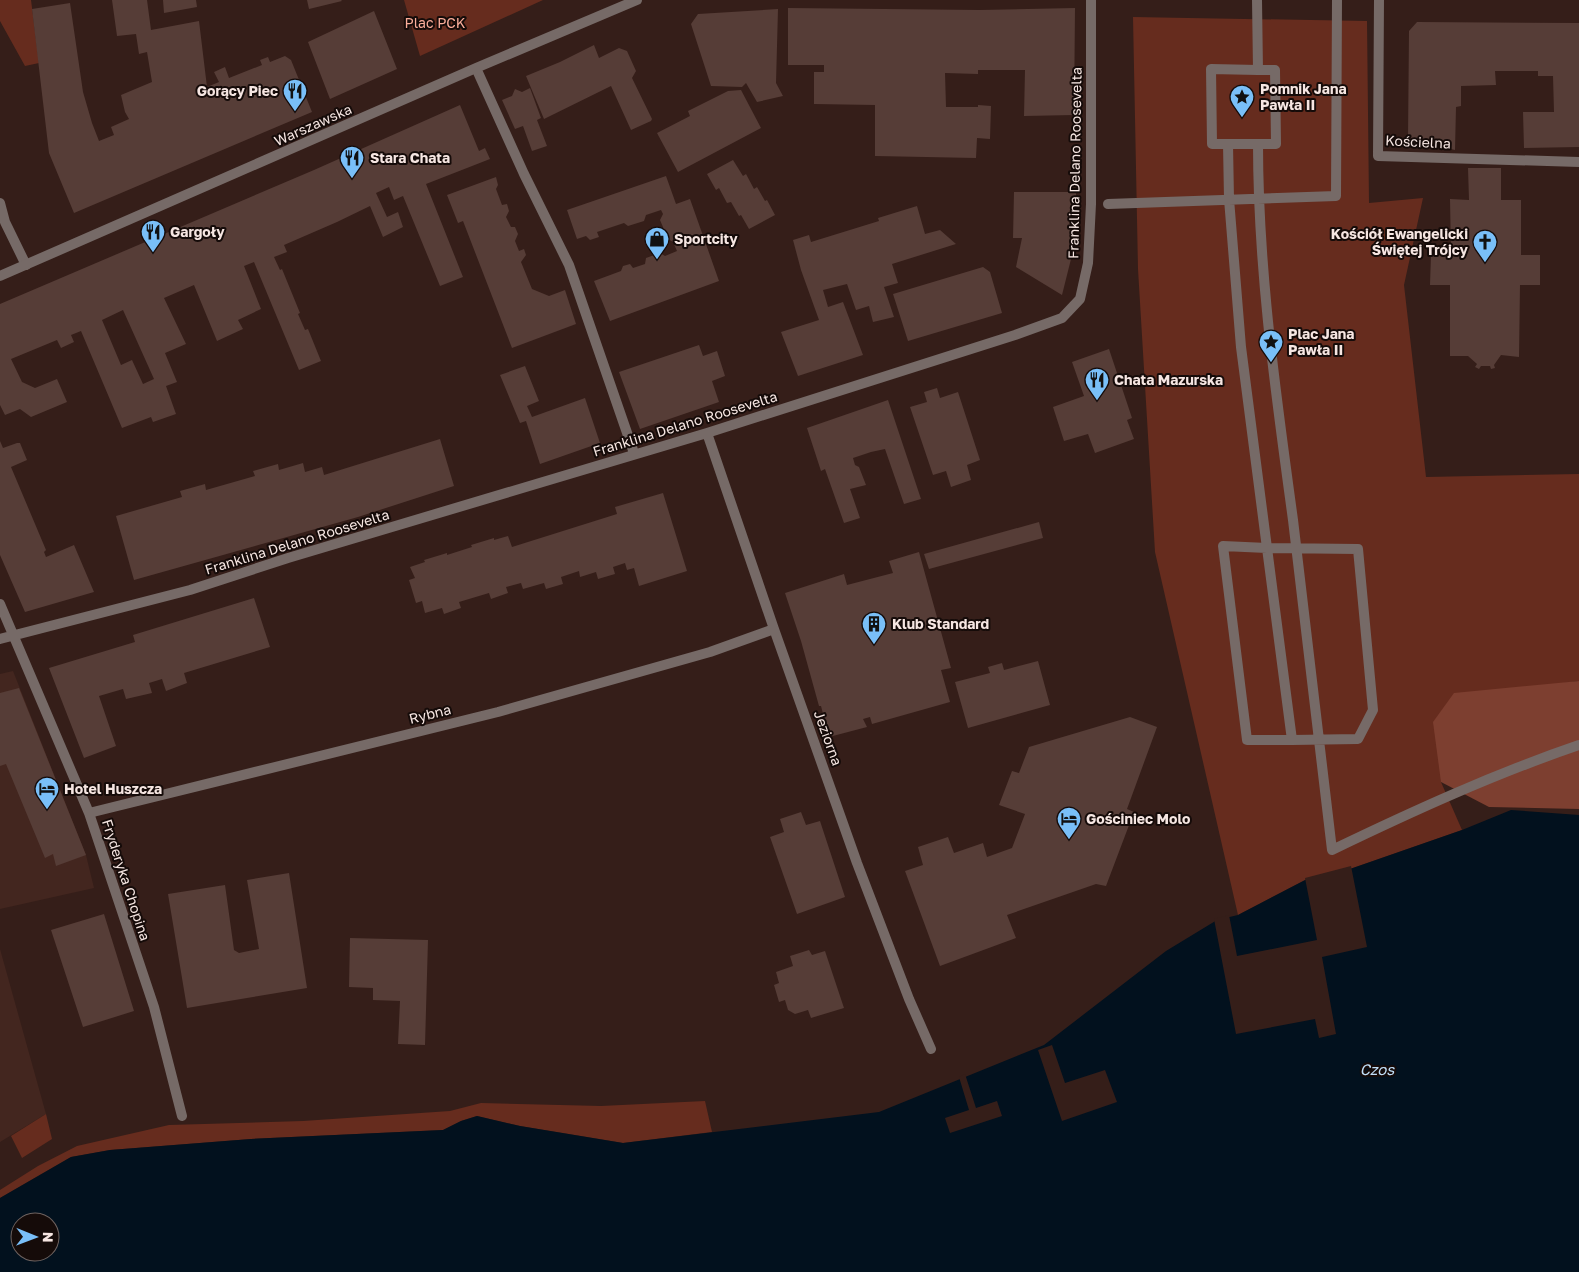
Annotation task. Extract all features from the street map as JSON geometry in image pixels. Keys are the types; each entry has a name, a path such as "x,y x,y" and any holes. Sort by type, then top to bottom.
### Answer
{"street":[{"name":"Warszawska","path":"0,276 476,68 637,0"},
{"name":"Franklina Delano Roosevelta","path":"0,639 190,590 306,552 634,453 707,433 1015,335 1062,318 1080,300 1088,263 1091,204 1091,0"},
{"path":"1257,0 1258,70"},
{"path":"1108,204 1336,196 1337,0"},
{"name":"Kościelna","path":"1379,0 1378,156 1579,162"},
{"path":"476,68 524,174 569,265 634,453"},
{"path":"1211,69 1258,70 1275,70 1276,144 1212,144 1211,69"},
{"path":"1228,144 1229,199 1241,347 1292,740"},
{"path":"1258,144 1258,198 1270,344 1332,850 1426,805 1544,757 1579,745"},
{"path":"0,203 6,222 26,265"},
{"name":"Jeziorna","path":"707,433 857,863 930,1049"},
{"path":"1223,546 1267,548 1358,550 1373,710 1358,739 1248,740 1223,546"},
{"name":"Fryderyka Chopina","path":"0,604 89,813 154,1007 182,1116"},
{"name":"Rybna","path":"89,813 498,712 710,652 774,629"}],"shaded area":[{"path":"13,671 86,855 94,888 0,909 0,674"},
{"path":"1579,681 1579,809 1489,807 1441,782 1433,722 1454,693"},
{"path":"0,949 46,1114 0,1142"}],"green space":[{"path":"0,0 31,0 39,63 25,66 0,21"},
{"name":"Plac PCK","path":"404,0 543,0 420,56"},
{"path":"1133,17 1367,21 1369,203 1423,198 1404,285 1426,477 1579,474 1579,681 1564,683 1441,782 1462,830 1350,869 1309,878 1238,915 1155,552 1138,269"},
{"path":"705,1101 712,1132 623,1143 520,1126 477,1116 443,1130 251,1139 110,1150 71,1157 0,1198 0,1190 38,1166 77,1146 169,1125 303,1121 450,1111 481,1103 601,1106"},
{"path":"46,1114 52,1139 22,1158 11,1136"}],"water":[{"name":"Czos","path":"1511,810 1579,815 1579,1272 0,1272 0,1198 71,1157 110,1150 251,1139 443,1130 477,1116 520,1126 623,1143 879,1112 1044,1045 1166,951 1217,920 1238,915 1309,878 1350,869 1462,830"}],"pier":[{"path":"1351,866 1367,947 1322,957 1336,1034 1319,1038 1315,1019 1236,1034 1214,919 1229,915 1237,956 1317,940 1305,878"},
{"path":"1052,1045 1065,1083 1105,1070 1117,1102 1062,1121 1038,1050"},
{"path":"965,1074 976,1108 997,1101 1002,1116 950,1133 945,1118 969,1110 959,1077"}],"building":[{"path":"112,0 147,0 151,30 199,21 207,87 219,82 214,72 225,67 229,78 262,65 260,60 268,57 270,62 285,56 291,60 312,112 74,213 49,153 32,9 70,3 83,92 99,141 114,135 111,127 129,119 125,112 121,95 152,82 147,52 139,54 136,34 117,36"},
{"path":"163,0 196,0 197,7 164,13"},
{"path":"307,0 341,0 342,1 309,9"},
{"path":"788,8 980,10 1075,8 1074,115 1024,116 1025,70 978,70 978,74 945,73 946,107 991,106 990,139 977,138 976,158 875,156 875,105 814,104 814,72 824,72 824,65 788,65"},
{"path":"778,9 776,83 783,96 757,102 746,83 742,87 711,86 691,24 698,14"},
{"path":"374,11 397,69 330,99 308,42"},
{"path":"1417,22 1579,23 1579,147 1524,148 1523,112 1554,112 1553,76 1538,76 1538,71 1495,71 1496,85 1461,86 1461,106 1456,107 1455,150 1408,138 1409,31"},
{"path":"594,45 599,58 619,48 627,51 636,71 632,78 652,119 651,121 631,130 611,86 544,119 526,76"},
{"path":"530,88 541,118 537,120 547,146 532,151 523,126 515,129 502,100 512,96 515,89 522,92"},
{"path":"741,90 761,128 678,172 657,133 690,116 688,111 728,91"},
{"path":"460,105 479,151 485,148 490,159 426,184 463,277 440,286 403,196 394,200 389,187 376,193 387,217 398,212 403,227 383,237 370,206 284,245 287,252 274,257 280,270 282,269 300,313 298,314 305,330 308,329 321,361 299,370 254,262 244,266 261,309 238,320 243,329 217,341 194,285 164,298 186,344 165,353 177,382 166,386 176,414 153,422 151,417 122,428 81,331 71,335 74,342 61,348 57,340 11,359 22,382 35,388 57,379 67,402 31,417 20,409 5,415 0,405 0,304 314,170","holes":["123,310 154,379 143,384 132,360 121,365 102,320"]},
{"path":"733,160 743,176 746,174 754,189 757,187 765,201 767,200 775,215 749,229 731,202 727,203 719,188 716,190 707,174"},
{"name":"Kościół Ewangelicki Świętej Trójcy","path":"1468,168 1501,168 1501,200 1521,200 1521,255 1540,255 1540,285 1520,285 1519,357 1501,355 1494,365 1495,368 1491,369 1490,366 1481,366 1479,369 1475,367 1477,364 1468,356 1450,356 1450,285 1430,285 1431,254 1451,253 1450,199 1469,200"},
{"path":"666,176 676,204 690,199 719,281 610,321 594,281 621,271 623,266 630,264 633,268 645,264 646,258 660,253 665,256 677,251 673,242 668,239 660,220 663,214 661,210 646,215 644,221 628,226 624,223 597,232 599,237 590,240 586,236 577,239 567,210"},
{"path":"496,177 498,185 496,189 502,205 507,204 509,211 506,217 511,227 515,227 518,234 515,241 519,251 524,249 526,255 521,262 532,289 549,296 565,290 576,324 512,348 463,221 458,223 447,195"},
{"path":"1014,192 1076,192 1076,239 1062,295 1016,267 1022,238 1013,238"},
{"path":"917,206 925,234 940,230 956,244 892,264 898,283 884,287 894,317 873,322 869,306 856,310 847,284 823,290 828,307 843,302 863,355 798,376 781,332 819,320 801,270 793,240 809,235 811,242 879,221 878,218"},
{"path":"983,267 990,272 1002,313 908,341 893,294"},
{"path":"699,345 703,356 717,351 725,376 712,381 719,402 640,429 619,372"},
{"name":"Chata Mazurska","path":"1109,349 1132,418 1127,420 1134,439 1095,453 1088,434 1064,441 1053,407 1084,396 1072,362"},
{"path":"525,366 539,401 527,406 532,417 585,398 600,443 540,464 526,421 520,423 500,375"},
{"path":"937,388 940,398 958,392 980,460 967,465 971,480 951,487 946,471 933,475 910,407 927,402 924,392"},
{"path":"888,400 921,499 904,504 885,449 871,452 853,458 855,465 859,467 866,485 850,489 860,518 844,523 825,469 821,471 807,428"},
{"path":"440,439 454,486 358,517 134,580 116,516 182,497 180,491 205,484 206,490 255,476 253,471 278,464 279,470 303,463 305,472 322,467 324,475"},
{"path":"0,441 3,448 20,443 27,460 11,467 46,550 44,552 46,557 74,545 94,592 25,612 0,555"},
{"path":"663,493 687,571 639,586 634,568 627,570 625,563 613,567 615,574 598,579 596,572 580,577 579,571 561,577 563,584 546,589 544,583 523,589 521,583 506,587 508,593 491,599 489,593 459,602 461,608 444,614 442,608 425,613 422,601 416,603 409,580 415,578 410,567 425,562 424,560 447,553 447,555 494,538 494,540 508,536 512,547 617,514 615,507"},
{"path":"1039,522 1043,538 929,569 924,554"},
{"name":"Klub Standard","path":"919,552 951,668 941,670 950,702 872,724 870,717 863,719 867,727 829,737 785,593 844,574 847,585 893,573 889,561"},
{"path":"254,598 270,647 184,673 187,683 166,691 162,679 149,683 152,693 126,699 123,689 99,696 116,746 84,758 49,668 135,642 133,635"},
{"path":"1038,661 1050,705 968,728 955,682 990,673 988,667 1002,663 1004,670"},
{"name":"Hotel Huszcza","path":"19,688 86,855 56,866 53,854 45,858 6,764 0,766 0,693"},
{"name":"Gościniec Molo","path":"1130,717 1157,727 1127,809 1134,812 1106,886 1096,884 1007,915 1016,938 940,966 905,871 923,865 918,847 948,837 954,853 983,843 987,857 1012,848 1025,814 999,805 1012,771 1019,773 1029,747"},
{"path":"801,812 806,825 820,821 845,897 797,914 770,837 784,832 780,819"},
{"path":"289,873 307,988 187,1008 168,894 225,885 234,950 239,953 259,949 247,880"},
{"path":"104,914 134,1011 83,1027 51,930"},
{"path":"350,938 428,940 425,1045 398,1044 400,1001 373,1000 373,988 349,987"},
{"path":"809,950 812,955 825,951 844,1008 811,1018 808,1010 795,1014 788,1010 785,1000 779,1002 774,985 779,983 776,972 793,966 790,956"}],"place":[{"name":"Gorący Piec","path":"295,112"},
{"name":"Pomnik Jana Pawła II","path":"1242,118"},
{"name":"Stara Chata","path":"352,179"},
{"name":"Gargoły","path":"153,253"},
{"name":"Sportcity","path":"657,260"},
{"name":"Kościół Ewangelicki Świętej Trójcy","path":"1485,263"},
{"name":"Plac Jana Pawła II","path":"1271,363"},
{"name":"Chata Mazurska","path":"1097,401"},
{"name":"Klub Standard","path":"874,645"},
{"name":"Hotel Huszcza","path":"47,810"},
{"name":"Gościniec Molo","path":"1069,840"}]}
